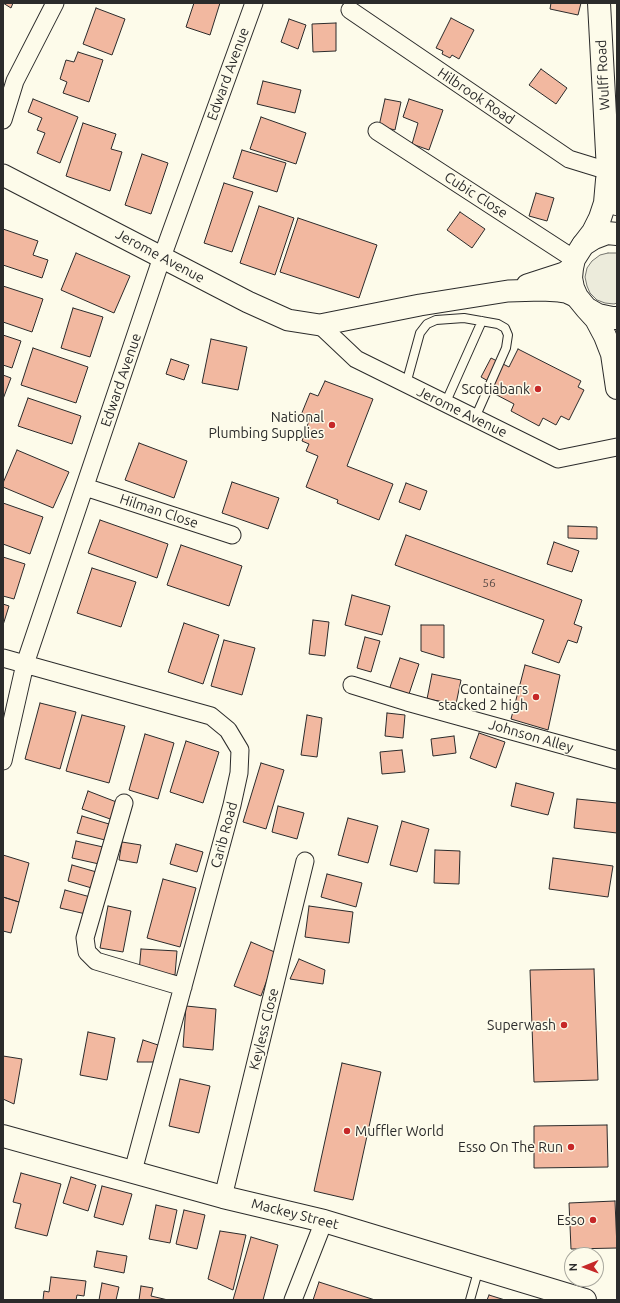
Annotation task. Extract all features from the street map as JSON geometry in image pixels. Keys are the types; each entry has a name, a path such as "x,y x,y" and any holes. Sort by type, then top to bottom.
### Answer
{"main road":[{"name":"Wulff Road","path":"599,3 608,171 612,192 617,204"},
{"name":"Wulff Road","path":"576,258 593,232 600,218 604,203 608,171"},
{"path":"617,234 607,233 594,238 576,258 571,278 573,288 581,303 596,319 605,336 612,354 617,388"},
{"path":"581,303 598,315 617,318"},
{"name":"Mackey Street","path":"3,1136 223,1197 324,1221 585,1300"}],"street":[{"path":"3,120 15,81 55,3"},
{"name":"Edward Avenue","path":"3,761 24,664 162,257 254,3"},
{"name":"Hilbrook Road","path":"350,10 569,160 608,171"},
{"name":"Cubic Close","path":"377,131 576,258"},
{"name":"Jerome Avenue","path":"3,175 248,302 288,320 320,325 420,305 508,291 542,290 566,292 581,303"},
{"name":"Jerome Avenue","path":"508,291 564,273 576,258"},
{"name":"Jerome Avenue","path":"320,325 356,359 558,459 617,448"},
{"name":"Hilman Close","path":"85,487 232,535"},
{"name":"Carib Road","path":"3,658 211,716 228,730 240,750 239,773 232,806 133,1171"},
{"name":"Johnson Alley","path":"352,685 407,702 617,760"},
{"path":"124,803 85,938 87,952 96,961 183,987"},
{"name":"Keyless Close","path":"223,1197 305,861"},
{"path":"293,1300 324,1221"}],"lane":[{"path":"406,384 420,333 426,324 436,320 464,318 498,324 505,328 508,334 506,348 475,418"},
{"path":"445,404 482,321"},
{"path":"470,1300 479,1268"}],"shaded area":[{"path":"617,253 617,303 614,304 597,300 590,293 585,277 587,268 592,261 600,255"}],"building":[{"path":"3,3 13,3 11,8"},
{"path":"194,3 220,3 210,35 186,27"},
{"path":"551,3 581,3 578,15 550,9"},
{"path":"96,8 125,19 112,55 83,44"},
{"path":"451,18 474,30 459,59 452,55 450,58 442,54 443,51 436,48"},
{"path":"289,19 306,25 298,49 281,42"},
{"path":"336,23 336,51 313,52 312,24"},
{"path":"78,52 103,60 89,102 63,93 67,82 60,79 66,60 74,62"},
{"path":"541,69 567,88 556,104 529,85"},
{"path":"263,81 301,90 295,113 257,104"},
{"path":"33,99 78,117 60,163 37,153 45,133 37,130 42,118 28,112"},
{"path":"385,99 401,102 395,130 379,126"},
{"path":"409,99 443,110 429,150 412,144 418,123 403,117"},
{"path":"261,117 306,133 296,164 250,149"},
{"path":"83,123 116,134 111,149 122,152 110,191 66,176"},
{"path":"242,150 286,163 277,192 233,178"},
{"path":"142,154 168,163 151,214 125,205"},
{"path":"224,183 253,192 232,252 204,243"},
{"path":"536,193 554,198 547,221 529,216"},
{"path":"259,206 294,218 275,275 240,263"},
{"path":"460,212 485,229 472,248 447,230"},
{"path":"298,218 377,245 359,298 280,272"},
{"path":"3,229 38,241 33,255 48,260 42,278 3,265"},
{"path":"76,253 130,276 114,313 61,290"},
{"path":"3,286 43,299 32,332 3,322"},
{"path":"73,308 103,317 90,357 61,348"},
{"path":"3,335 21,341 12,368 3,365"},
{"path":"211,339 247,347 238,390 202,383"},
{"path":"33,348 88,367 76,403 21,385"},
{"name":"Scotiabank","path":"518,349 581,381 578,387 584,390 569,420 561,416 556,425 543,418 539,426 511,411 514,404 493,393 497,386 481,377 491,358 509,367"},
{"path":"171,359 189,365 184,380 166,374"},
{"path":"3,375 11,378 3,399"},
{"path":"325,381 373,399 347,466 393,484 379,520 337,503 338,500 306,487 318,456 306,451 309,444 302,441 310,418 301,415 310,393 318,396"},
{"path":"28,398 81,416 72,444 18,426"},
{"path":"139,443 187,461 174,498 125,480"},
{"path":"17,450 69,472 53,508 3,487 3,483"},
{"path":"232,482 279,498 268,529 222,513"},
{"path":"406,483 427,491 420,510 399,502"},
{"path":"3,503 43,517 30,554 3,544"},
{"path":"100,520 168,544 157,578 88,553"},
{"path":"568,526 597,527 597,539 568,538"},
{"path":"406,535 582,600 574,624 582,627 577,643 568,640 559,663 532,653 544,620 395,565"},
{"path":"554,542 579,551 572,572 547,564"},
{"path":"181,545 242,566 229,606 167,585"},
{"path":"3,557 25,564 14,599 3,596"},
{"path":"92,568 136,582 121,627 77,613"},
{"path":"352,595 390,606 382,635 345,625"},
{"path":"3,604 9,606 3,625"},
{"path":"313,620 329,622 325,656 309,654"},
{"path":"184,623 219,635 203,684 168,672"},
{"path":"421,625 444,625 444,658 421,651"},
{"path":"365,637 380,641 371,672 357,668"},
{"path":"224,640 255,648 242,695 211,686"},
{"path":"400,658 419,664 407,700 388,693"},
{"name":"Containers stacked 2 high","path":"525,665 560,675 548,730 511,719"},
{"path":"432,674 461,680 456,704 427,699"},
{"path":"40,703 76,712 60,769 25,759"},
{"path":"387,713 405,715 403,738 385,736"},
{"path":"82,715 125,726 109,783 66,771"},
{"path":"307,715 322,718 317,757 301,755"},
{"path":"479,733 505,742 496,768 470,758"},
{"path":"145,734 174,743 158,799 129,790"},
{"path":"454,736 456,753 433,756 431,739"},
{"path":"186,741 219,752 203,803 170,792"},
{"path":"402,750 405,772 382,774 380,752"},
{"path":"261,763 284,770 266,829 243,822"},
{"path":"516,783 554,793 548,815 511,806"},
{"path":"88,791 119,803 113,820 82,809"},
{"path":"577,799 617,803 617,833 574,828"},
{"path":"278,806 304,813 297,839 272,832"},
{"path":"82,816 109,824 105,840 77,833"},
{"path":"348,818 378,826 368,863 338,855"},
{"path":"402,821 429,829 417,872 390,865"},
{"path":"76,841 103,847 99,864 72,858"},
{"path":"122,842 141,845 137,863 119,860"},
{"path":"176,844 203,852 197,872 170,864"},
{"path":"435,850 460,851 459,884 434,883"},
{"path":"3,855 29,863 19,902 3,897"},
{"path":"553,858 613,866 608,897 549,889"},
{"path":"72,865 100,873 95,889 68,881"},
{"path":"327,874 362,883 356,907 321,897"},
{"path":"163,879 196,888 180,947 147,938"},
{"path":"65,890 94,898 90,915 60,908"},
{"path":"3,897 19,902 11,933 3,931"},
{"path":"108,906 131,911 123,952 100,948"},
{"path":"309,906 353,912 349,943 305,937"},
{"path":"251,942 277,953 261,996 234,986"},
{"path":"141,949 177,951 175,975 139,972"},
{"path":"299,959 325,970 323,984 290,979"},
{"name":"Superwash","path":"594,969 598,1080 534,1082 530,970"},
{"path":"186,1006 216,1009 213,1050 183,1047"},
{"path":"88,1032 115,1038 107,1080 80,1075"},
{"path":"143,1040 158,1045 154,1062 137,1062"},
{"path":"3,1056 22,1059 14,1104 3,1099"},
{"name":"Muffler World","path":"342,1063 381,1072 353,1200 314,1191"},
{"path":"180,1079 210,1086 199,1133 169,1126"},
{"name":"Esso On The Run","path":"607,1125 608,1167 534,1168 534,1126"},
{"path":"21,1173 61,1184 47,1236 15,1228 21,1204 13,1202"},
{"path":"71,1177 96,1185 88,1211 63,1203"},
{"path":"102,1186 132,1194 123,1225 94,1217"},
{"name":"Esso","path":"615,1201 617,1248 571,1247 569,1203"},
{"path":"156,1205 177,1210 170,1243 149,1239"},
{"path":"184,1210 205,1215 197,1249 176,1244"},
{"path":"220,1231 246,1235 233,1290 208,1279"},
{"path":"251,1237 278,1245 263,1300 233,1300"},
{"path":"97,1251 127,1256 124,1273 94,1267"},
{"path":"51,1277 86,1281 84,1296 77,1295 76,1300 43,1300 44,1291 49,1292"},
{"path":"319,1282 375,1300 313,1300"},
{"path":"102,1283 119,1287 116,1300 99,1300"},
{"path":"141,1286 153,1288 151,1296 168,1300 139,1300"},
{"path":"489,1295 505,1300 487,1300"}],"place":[{"name":"Scotiabank","path":"538,389"},
{"name":"National Plumbing Supplies","path":"332,425"},
{"name":"Containers stacked 2 high","path":"536,697"},
{"name":"Superwash","path":"564,1025"},
{"name":"Muffler World","path":"347,1131"},
{"name":"Esso On The Run","path":"571,1147"},
{"name":"Esso","path":"593,1220"}]}
